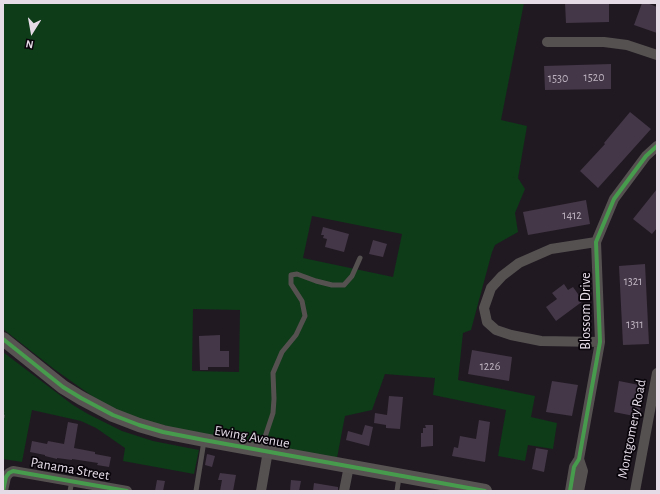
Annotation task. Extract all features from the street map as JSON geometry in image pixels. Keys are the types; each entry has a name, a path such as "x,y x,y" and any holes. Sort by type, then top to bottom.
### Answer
{"street":[{"path":"548,42 604,42 627,45 657,55"},
{"name":"Blossom Drive","path":"570,491 574,467 579,459 600,342 596,242 614,198 646,156 657,146"},
{"path":"596,242 551,249 519,263 502,276 491,288 484,308 487,322 496,330 511,335 541,341 600,342"},
{"name":"Ewing Avenue","path":"3,339 63,387 81,398 113,415 149,428 204,440 349,466 456,489 485,491"},
{"name":"Montgomery Road","path":"635,491 657,373"},
{"path":"261,491 264,451"},
{"name":"Blossom Drive","path":"579,459 583,471 579,491"},
{"path":"344,491 349,466"},
{"name":"Panama Street","path":"3,491 6,477 13,471 127,491"}],"lane":[{"path":"264,451 273,413 273,372 282,352 296,335 305,316 302,301 290,284 291,275 297,274 332,285 344,285 352,276 360,258"},
{"path":"196,491 204,440"},
{"path":"397,491 399,476"},
{"path":"70,491 72,481"}],"path":[{"path":"3,410 3,422"}],"green space":[{"path":"3,3 524,3 501,120 527,126 518,178 525,189 515,213 518,232 495,245 492,252 471,330 463,333 458,380 535,396 531,417 557,423 553,449 528,445 525,461 498,456 506,410 433,395 435,378 385,374 372,410 345,416 337,458 161,426 134,418 99,401 54,369 3,329","holes":["312,216 402,234 393,277 303,258","193,309 240,310 239,372 192,371"]},
{"path":"3,352 73,405 122,431 153,441 199,450 194,474 123,461 125,448 96,428 81,421 32,410 22,462 3,459"}],"building":[{"path":"565,3 609,3 609,22 566,23"},
{"path":"642,3 647,3 657,7 657,33 634,25"},
{"path":"611,64 611,89 545,90 544,66"},
{"path":"630,112 651,129 598,188 580,171 605,144 604,143"},
{"path":"657,189 657,228 652,234 633,219"},
{"path":"586,200 590,224 528,235 523,212"},
{"path":"323,227 349,234 344,252 325,247 327,239 323,238 324,235 321,235"},
{"path":"373,240 387,244 383,257 369,254"},
{"path":"645,264 649,344 623,345 619,266"},
{"path":"564,284 568,290 573,287 583,301 556,321 546,307 557,299 552,293"},
{"path":"220,335 220,351 229,351 229,367 208,367 208,370 200,370 199,336"},
{"path":"472,350 512,357 509,381 468,374"},
{"path":"552,381 578,385 572,416 546,412"},
{"path":"619,381 644,386 639,417 614,412"},
{"path":"389,396 403,397 400,429 386,428 386,425 374,423 375,413 387,415"},
{"path":"479,420 490,422 485,462 452,456 454,447 458,448 460,436 476,439"},
{"path":"68,422 78,424 74,448 111,457 109,467 97,465 98,463 72,459 57,459 30,452 32,441 47,444 48,441 64,444"},
{"path":"365,425 373,427 369,446 346,440 348,431 362,435"},
{"path":"425,425 433,425 433,446 421,447 421,433 423,433 423,428 426,428"},
{"path":"536,448 548,450 544,472 532,469"},
{"path":"207,454 215,456 212,467 205,465"},
{"path":"220,473 236,475 233,491 220,491 222,480 218,480"},
{"path":"157,480 165,481 163,491 155,491"},
{"path":"291,480 301,481 299,491 290,491"},
{"path":"314,483 338,487 338,491 313,491"}],"cycle path":[{"path":"570,491 574,467 579,459 600,342 596,242 614,199 646,156 657,146"},
{"path":"3,339 63,387 113,415 139,425 163,432 204,440 485,491"},
{"path":"3,491 6,477 13,471 127,491"}]}
